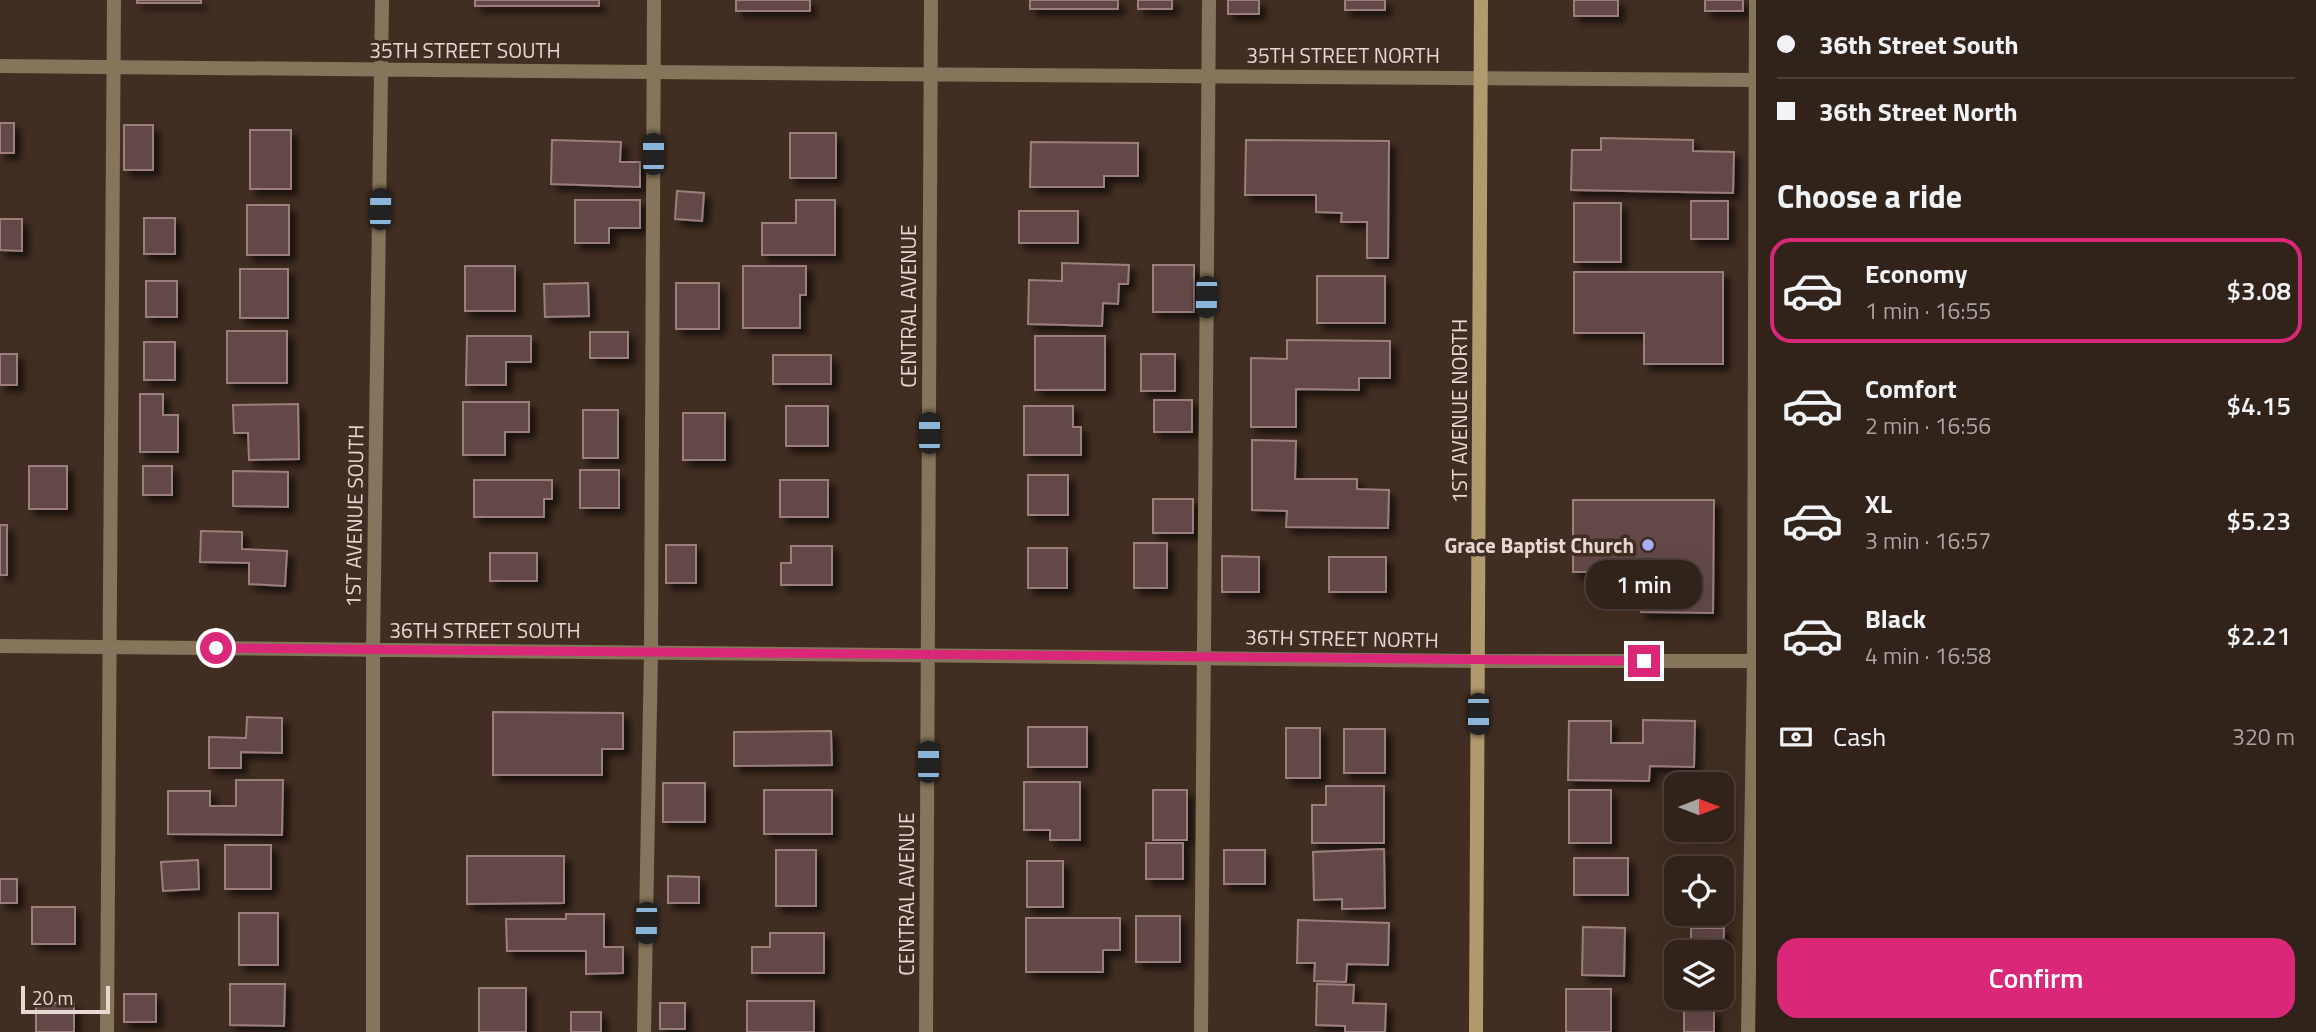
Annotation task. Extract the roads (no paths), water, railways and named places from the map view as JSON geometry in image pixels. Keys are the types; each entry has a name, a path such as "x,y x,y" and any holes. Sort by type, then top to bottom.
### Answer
{"main road":[{"name":"1ST AVENUE NORTH","path":"1476,1032 1481,0"}],"street":[{"path":"107,1032 114,0"},
{"name":"1ST AVENUE SOUTH","path":"373,1032 373,650 382,0"},
{"path":"644,1032 651,652 654,0"},
{"name":"CENTRAL AVENUE","path":"926,1032 931,0"},
{"path":"1201,1032 1209,0"},
{"path":"1748,1032 1755,662 1756,0"},
{"name":"35TH STREET SOUTH","path":"0,66 382,71 930,73"},
{"name":"35TH STREET NORTH","path":"930,73 1756,80"},
{"name":"36TH STREET SOUTH","path":"0,646 928,654"},
{"name":"36TH STREET NORTH","path":"928,654 1755,662"}],"place":[{"name":"Grace Baptist Church","path":"1648,545"}]}
